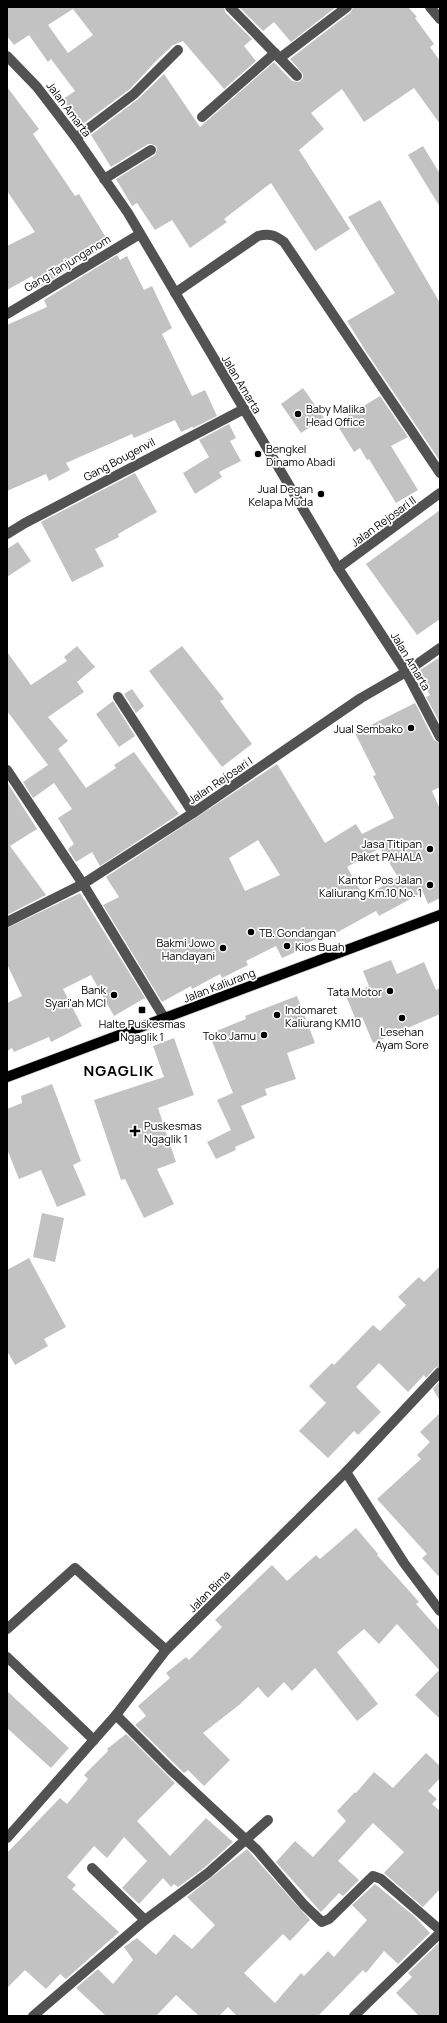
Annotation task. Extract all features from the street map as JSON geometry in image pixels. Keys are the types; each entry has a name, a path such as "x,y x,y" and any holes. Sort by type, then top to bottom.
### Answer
{"main road":[{"name":"Jalan Kaliurang","path":"7,1077 440,915"}],"street":[{"path":"230,7 297,76"},
{"path":"202,117 277,56 347,7"},
{"path":"430,7 440,19"},
{"path":"76,138 138,90 178,50"},
{"name":"Jalan Amarta","path":"7,56 37,87 76,138 140,234 338,568 406,672 440,737"},
{"path":"104,179 151,150"},
{"name":"Gang Tanjunganom","path":"7,314 140,234"},
{"path":"175,293 258,236 267,234 276,236 284,242 440,473"},
{"name":"Gang Bougenvil","path":"7,534 24,523 158,452 244,409"},
{"name":"Jalan Rejosari II","path":"338,568 440,493"},
{"name":"Jalan Rejosari I","path":"7,922 83,884 193,812 361,698 406,672 440,648"},
{"path":"118,697 193,812"},
{"path":"7,770 83,884 165,1019"},
{"name":"Jalan Bima","path":"7,1838 116,1715 166,1650 346,1472 440,1372"},
{"path":"346,1472 404,1563 440,1611"},
{"path":"7,1629 75,1568 166,1650"},
{"path":"7,1657 94,1740"},
{"path":"116,1715 257,1850 304,1905 322,1922 328,1919 373,1876 381,1879 440,1930"},
{"path":"33,2016 145,1920 208,1873 268,1820"},
{"path":"92,1868 145,1920"},
{"path":"354,2016 440,1933"}],"building":[{"path":"7,7 224,7 225,12 252,39 244,46 256,61 224,89 183,41 173,45 130,89 80,126 63,99 75,91 51,59 48,62 29,35 14,45 7,36","holes":["73,9 93,35 68,53 48,25"]},
{"path":"239,7 336,7 291,42 274,22 263,31"},
{"path":"353,7 408,7 417,17 415,18 434,44 430,47 440,61 440,124 414,88 364,122 342,89 311,113 324,129 299,150 350,229 315,251 271,183 224,219 227,222 190,248 172,220 155,230 137,203 132,206 116,179 155,155 157,150 156,146 148,144 111,167 91,135 138,99 164,74 200,127 274,62 292,81 299,82 303,78 303,74 290,59 351,12"},
{"path":"7,87 39,129 33,134 75,196 79,194 110,244 38,288 32,276 7,290 7,246 35,232 7,191"},
{"path":"423,146 440,174 440,207 408,155"},
{"path":"380,200 440,303 440,461 347,321 395,293 348,217"},
{"path":"117,255 120,260 127,256 144,290 152,286 172,328 162,334 192,396 205,390 217,416 193,428 192,427 181,432 175,420 134,438 132,434 66,463 70,470 49,481 46,474 7,491 7,325 47,307 44,300"},
{"path":"303,388 324,418 301,433 281,404"},
{"path":"380,396 408,437 391,446 418,490 396,503 369,459 367,460 360,448 354,452 336,423"},
{"path":"229,424 236,438 230,441 241,461 219,472 222,477 195,494 183,473 209,457 199,440"},
{"path":"135,473 157,512 118,534 119,537 95,549 104,566 72,582 41,522"},
{"path":"440,510 440,619 417,635 366,564"},
{"path":"18,542 31,561 7,577 7,549"},
{"path":"77,646 95,667 77,682 84,692 48,717 68,741 58,749 86,788 116,768 114,765 134,752 179,814 100,866 92,852 76,862 68,849 74,844 58,818 72,809 54,783 33,798 23,782 48,765 7,711 7,652 31,685 67,661 64,657"},
{"path":"182,646 224,699 220,701 252,744 222,767 149,671"},
{"path":"440,657 440,723 426,697 430,695 417,672"},
{"path":"132,689 144,706 136,713 124,694"},
{"path":"113,701 135,736 119,747 96,714"},
{"path":"415,703 434,740 440,743 440,787 432,791 440,809 440,898 428,904 423,892 379,916 376,911 336,933 335,930 299,947 300,950 282,958 276,946 246,961 248,965 222,978 220,974 192,989 191,986 162,1002 103,905 119,897 106,877 277,764 325,843 356,824 362,834 394,818 373,776 376,775 355,733","holes":["258,840 280,875 245,891 229,858","380,848 398,877 364,897 347,867"]},
{"path":"7,782 37,829 10,846 46,895 7,915"},
{"path":"80,893 145,998 114,1016 91,975 63,989 82,1026 51,1042 49,1037 14,1052 12,1048 7,1051 7,1003 22,996 7,964 7,928"},
{"path":"391,960 397,974 424,962 436,990 440,988 440,1014 373,1043 362,1017 356,1020 346,996 369,986 363,971"},
{"path":"297,996 315,1043 287,1053 296,1079 265,1089 267,1095 241,1106 255,1138 235,1147 236,1150 216,1159 207,1142 231,1130 217,1100 233,1093 209,1034 246,1019 245,1016"},
{"name":"Puskesmas Ngaglik 1","path":"174,1038 194,1095 158,1108 176,1162 157,1169 174,1204 144,1218 125,1179 121,1180 94,1100 164,1077 153,1046"},
{"path":"52,1084 81,1161 73,1165 86,1195 57,1207 41,1170 19,1179 7,1149 7,1109 22,1103 21,1096"},
{"path":"42,1213 64,1218 55,1262 33,1257"},
{"path":"29,1258 66,1327 44,1339 48,1346 15,1365 7,1351 7,1270"},
{"path":"440,1266 440,1366 435,1368 426,1378 424,1375 408,1392 379,1363 356,1387 381,1412 358,1435 354,1431 328,1458 299,1431 326,1403 309,1386 332,1363 334,1365 373,1325 380,1331 406,1305 398,1297 419,1277 424,1282"},
{"path":"440,1381 440,1401 433,1389"},
{"path":"440,1413 440,1578 422,1558 427,1554 377,1499 421,1459 417,1455 430,1442 420,1432"},
{"path":"356,1528 378,1554 377,1555 419,1602 416,1604 440,1631 440,1719 415,1695 439,1670 397,1624 379,1644 364,1629 337,1652 378,1704 357,1721 315,1668 292,1691 284,1682 268,1698 258,1687 239,1705 203,1733 230,1760 204,1786 188,1770 184,1773 135,1725 146,1716 138,1706 170,1678 166,1673 186,1657 189,1660 222,1627 215,1620 272,1565 287,1581 316,1555 320,1559"},
{"path":"7,1691 69,1748 51,1768 7,1728"},
{"path":"126,1734 175,1783 137,1821 170,1856 206,1818 233,1842 204,1868 178,1887 174,1884 171,1887 163,1878 139,1904 122,1888 147,1861 124,1837 107,1858 94,1846 67,1877 76,1885 72,1889 119,1932 66,1979 60,1974 46,1989 25,1970 7,1988 7,1853 60,1798 67,1804 88,1779 84,1775 108,1751 107,1749"},
{"path":"426,1753 440,1766 440,1778 428,1791 437,1799 432,1804 440,1811 440,1889 423,1907 384,1873 404,1852 373,1823 338,1861 359,1880 343,1896 339,1893 321,1912 276,1862 295,1841 313,1857 346,1821 337,1811 355,1792 356,1793 374,1772 393,1788"},
{"path":"247,1849 310,1920 290,1941 283,1934 244,1973 275,2003 301,1973 304,1976 328,1951 334,1957 367,1920 352,1905 375,1884 414,1916 430,1933 398,1964 384,1951 366,1973 363,1970 318,2016 237,2016 228,2007 219,2016 199,2016 176,1995 156,2016 106,2016 76,1988 98,1969 113,1984 133,1960 124,1947 137,1938 156,1955 174,1934 192,1949 215,1925 187,1897"},
{"path":"440,1942 440,2016 419,2016 396,1993 412,1977 408,1973"}],"place":[{"name":"Baby Malika Head Office","path":"298,414"},
{"name":"Bengkel Dinamo Abadi","path":"258,454"},
{"name":"Jual Degan Kelapa Muda","path":"321,494"},
{"name":"Jual Sembako","path":"411,728"},
{"name":"Jasa Titipan Paket PAHALA","path":"430,849"},
{"name":"Kantor Pos Jalan Kaliurang Km.10 No. 1","path":"430,885"},
{"name":"TB. Gondangan","path":"251,932"},
{"name":"Kios Buah","path":"287,946"},
{"name":"Bakmi Jowo Handayani","path":"223,948"},
{"name":"Tata Motor","path":"390,991"},
{"name":"Bank Syari'ah MCI","path":"114,995"},
{"name":"Halte Puskesmas Ngaglik 1","path":"142,1010"},
{"name":"Indomaret Kaliurang KM10","path":"277,1015"},
{"name":"Lesehan Ayam Sore","path":"402,1018"},
{"name":"Toko Jamu","path":"264,1035"},
{"name":"Puskesmas Ngaglik 1","path":"135,1131"}],"district":[{"name":"NGAGLIK","path":"119,1070"}]}
